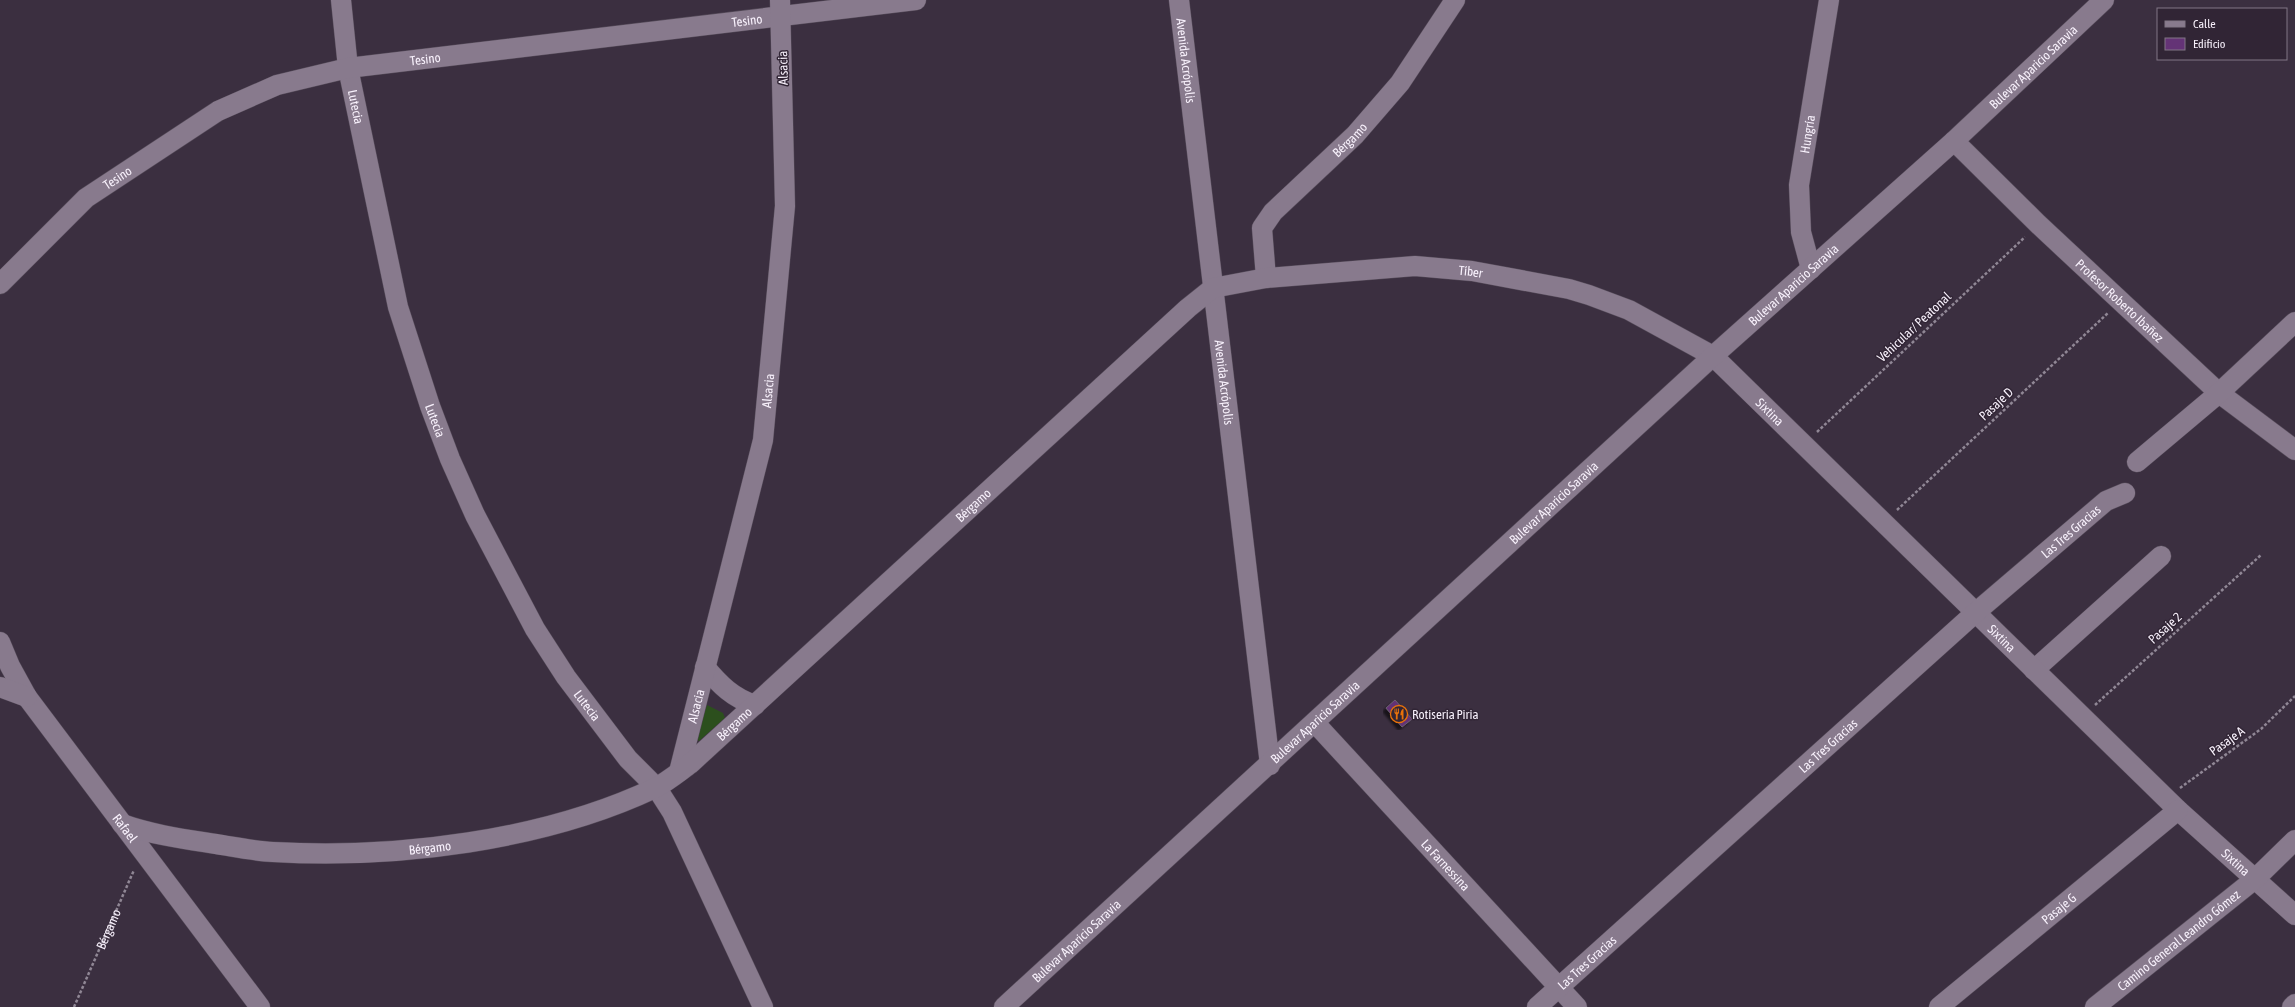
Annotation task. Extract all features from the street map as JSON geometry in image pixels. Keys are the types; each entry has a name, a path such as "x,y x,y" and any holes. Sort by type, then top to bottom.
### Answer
{"street":[{"name":"Lutecia","path":"341,0 348,68 398,307 430,406 453,466 478,522 535,629 558,665 628,759 656,787"},
{"name":"Tesino","path":"0,284 86,198 218,111 277,85 348,68 781,8 916,0"},
{"name":"Avenida Acrópolis","path":"1178,0 1270,765"},
{"name":"Bérgamo","path":"1266,278 1262,228 1273,212 1355,135 1400,83 1455,0"},
{"name":"Hungría","path":"1811,269 1801,232 1799,185 1829,0"},
{"name":"Bulevar Aparicio Saravia","path":"1004,1007 1270,765 1714,356 1954,141 2104,0"},
{"name":"Alsacia","path":"679,772 762,440 785,206 781,8"},
{"name":"Profesor Roberto Ibañez","path":"1954,141 2038,224 2122,300 2219,393 2295,450"},
{"name":"Tíber","path":"1213,288 1266,278 1415,266 1472,271 1569,289 1589,295 1628,310 1714,356"},
{"name":"Bérgamo","path":"122,824 170,837 272,852 339,854 388,851 453,844 522,832 599,810 656,787 679,772 756,704 1188,308 1213,288"},
{"path":"2137,462 2219,393 2295,322"},
{"name":"Sixtina","path":"1714,356 1975,613 2172,804 2295,915"},
{"name":"Las Tres Gracias","path":"1538,1007 1975,613 2106,501 2125,493"},
{"path":"2034,670 2161,556"},
{"name":"Rafael","path":"0,642 10,666 27,697 260,1007"},
{"path":"705,667 720,685 739,700 756,704"},
{"path":"0,687 27,697"},
{"name":"La Farnessina","path":"1315,723 1577,1007"},
{"path":"656,787 672,812 763,1007"},
{"name":"Pasaje G","path":"1939,1007 2172,804"},
{"name":"Camino General Leandro Gómez","path":"2095,1007 2255,879 2295,840"},
{"path":"2292,1007 2295,1004"}],"path":[{"name":"Vehicular/ Peatonal","path":"1804,445 2038,224"},
{"name":"Pasaje D","path":"1884,522 2122,300"},
{"name":"Pasaje 2","path":"2082,716 2261,555"},
{"name":"Pasaje A","path":"2172,804 2261,728 2295,696"},
{"name":"Bérgamo","path":"74,1007 142,851"}],"green space":[{"path":"707,705 723,713 725,718 699,741 696,739"}],"building":[{"name":"Rotiseria Piria","path":"1395,700 1412,719 1402,727 1386,708"}],"place":[{"name":"Rotiseria Piria","path":"1399,714"}]}
